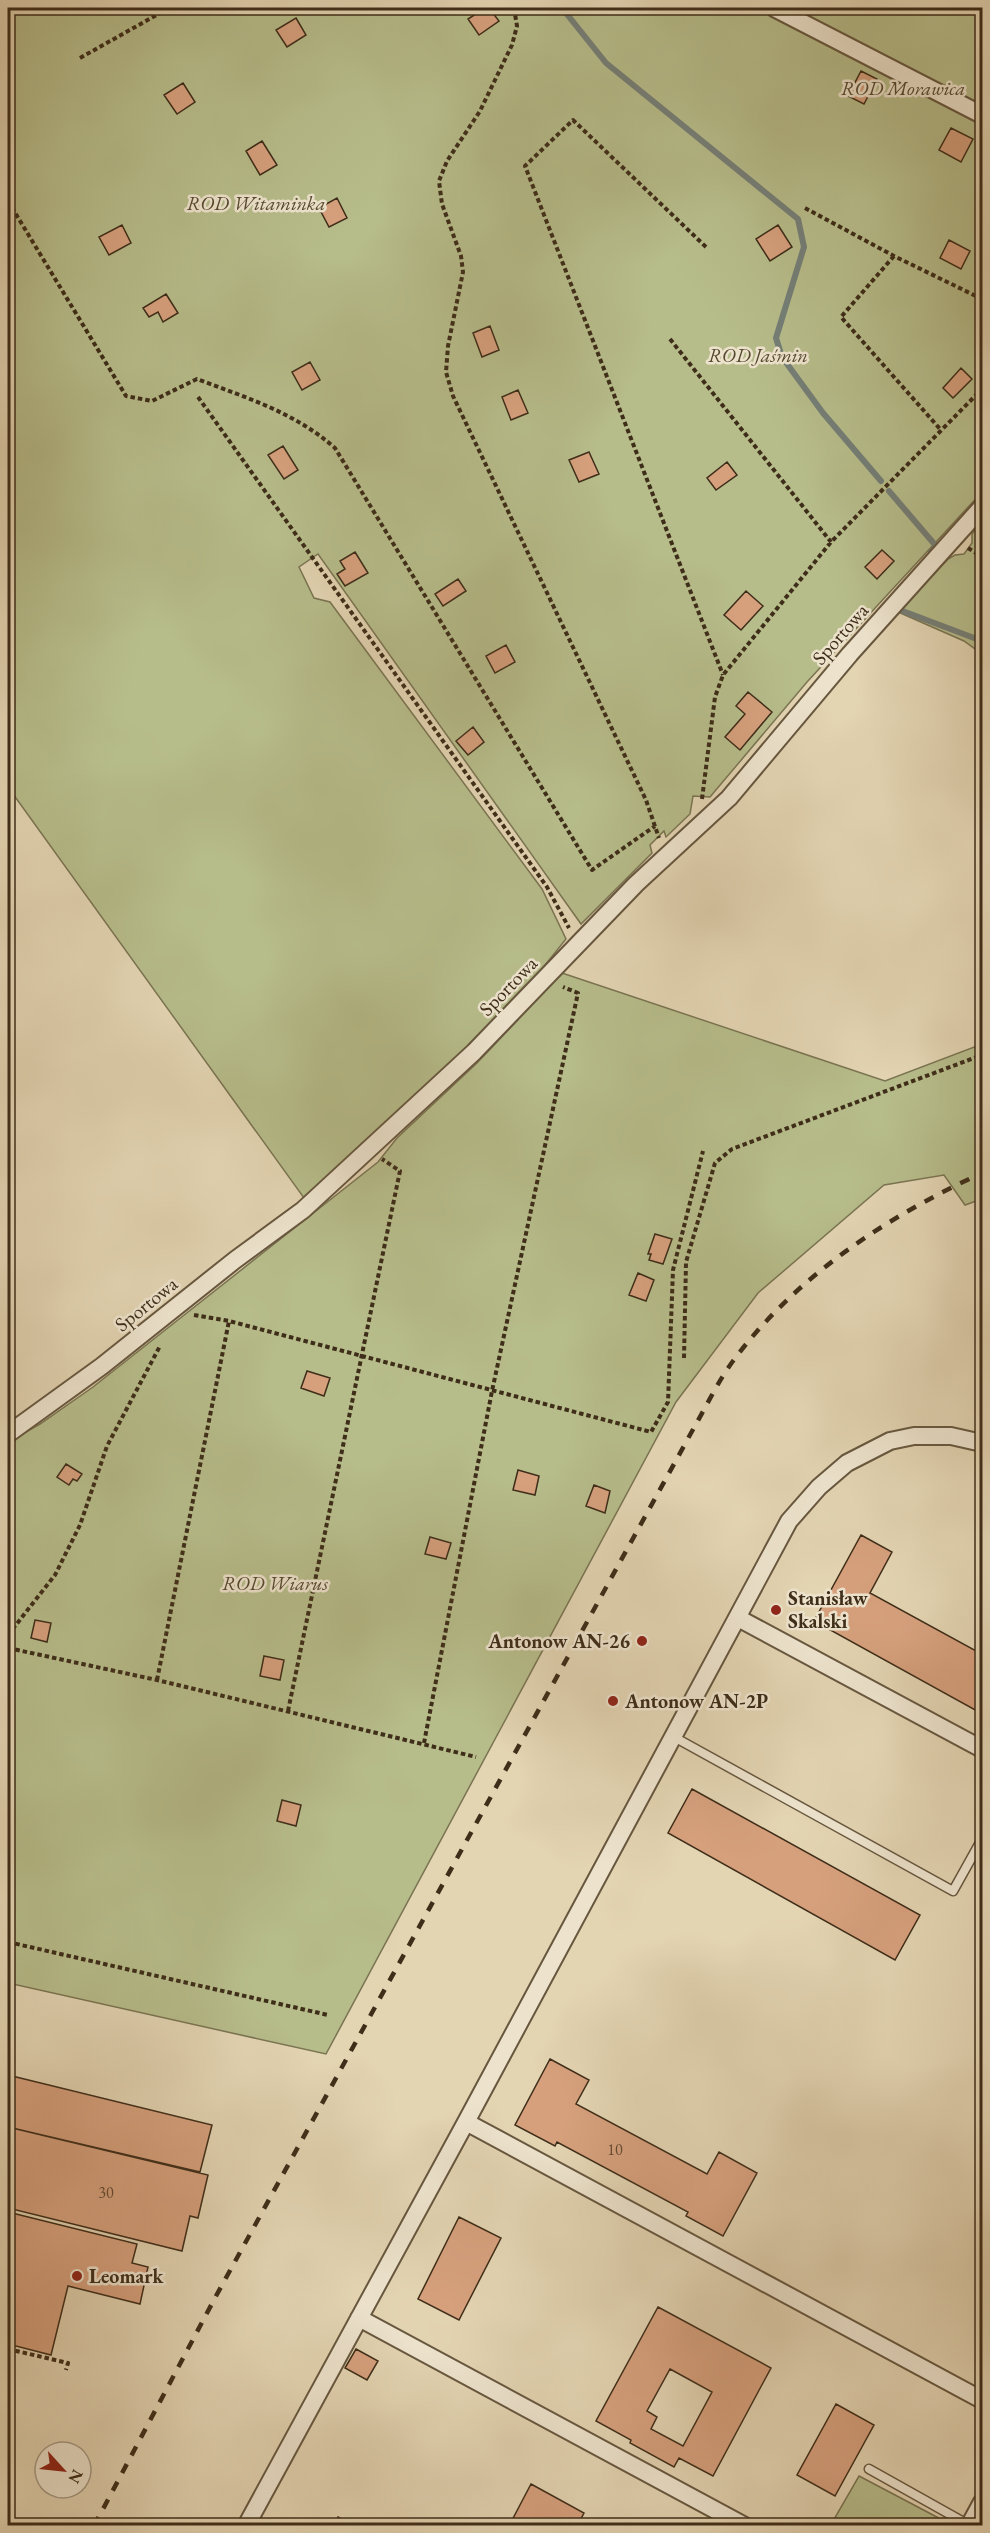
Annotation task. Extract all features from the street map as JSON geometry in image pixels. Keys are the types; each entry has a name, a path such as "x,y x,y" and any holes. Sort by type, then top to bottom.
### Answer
{"street":[{"path":"774,8 982,115"},
{"name":"Sportowa","path":"8,1434 102,1366 235,1260 303,1210 474,1052 636,884 729,798 850,654 982,507"},
{"path":"246,2526 789,1521 819,1487 847,1463 891,1441 914,1436 951,1436 982,1443"},
{"path":"738,1618 982,1749"},
{"path":"466,2122 982,2400"},
{"path":"359,2318 745,2526"},
{"path":"969,2525 982,2502"}],"lane":[{"path":"674,1737 953,1891 982,1839"},
{"path":"869,2469 969,2525"}],"path":[{"path":"80,58 169,8"},
{"path":"514,8 517,26 512,45 480,111 447,161 439,181 442,204 461,256 464,272 448,346 446,372 453,396 646,800 659,837"},
{"path":"706,247 573,120 525,166 723,675"},
{"path":"8,201 126,396 152,401 197,379 287,414 315,430 334,448 592,870 655,826"},
{"path":"805,208 894,256 982,299"},
{"path":"894,256 841,317 940,429"},
{"path":"670,339 831,542"},
{"path":"702,797 715,697 723,675 831,542 982,389"},
{"path":"198,398 547,887 578,944"},
{"path":"969,549 982,557"},
{"path":"424,1743 492,1391 578,993 561,986"},
{"path":"684,1358 686,1262 715,1163 732,1149 982,1055"},
{"path":"185,1321 192,1314 229,1321 651,1432 668,1402 673,1270 703,1151"},
{"path":"288,1711 400,1171 381,1158"},
{"path":"157,1680 229,1321"},
{"path":"8,1635 55,1575 80,1525 107,1446 158,1348 165,1341"},
{"path":"8,1648 157,1680 477,1757"},
{"path":"8,1942 328,2015"},
{"path":"8,2349 68,2363 66,2370"}],"green space":[{"path":"8,8 982,8 982,492 807,682 710,797 693,796 690,814 666,837 664,831 650,845 652,853 581,924 318,554 299,567 314,598 330,602 542,889 566,939 521,995 406,1106 304,1198 8,787"},
{"path":"982,522 982,654 964,641 898,612 948,559 964,554 972,543 972,534"},
{"name":"ROD Wiarus","path":"562,973 885,1081 982,1044 982,1199 965,1205 944,1175 884,1185 758,1293 676,1402 326,2054 8,1983 8,1442 40,1424 93,1387 378,1162 397,1138 477,1063"},
{"path":"859,2476 952,2525 838,2525 833,2521"}],"building":[{"path":"485,8 489,8 499,21 479,35 468,19"},
{"path":"296,18 306,35 287,47 276,30"},
{"path":"861,71 877,79 864,104 848,96"},
{"path":"183,83 195,102 177,114 164,95"},
{"path":"951,128 973,139 961,162 939,150"},
{"path":"262,141 277,165 260,175 246,151"},
{"path":"337,198 347,218 329,227 319,208"},
{"path":"122,225 131,243 109,255 99,237"},
{"path":"778,225 792,247 770,261 756,239"},
{"path":"949,240 970,251 961,269 940,258"},
{"path":"166,294 178,313 163,322 158,312 149,317 143,308"},
{"path":"8,316 14,331 8,334"},
{"path":"490,326 499,350 482,357 473,333"},
{"path":"310,362 320,380 302,390 292,372"},
{"path":"961,368 972,379 953,398 943,388"},
{"path":"518,390 528,413 511,420 502,397"},
{"path":"283,446 298,470 284,479 268,455"},
{"path":"589,452 599,474 579,482 569,460"},
{"path":"727,462 737,475 716,490 707,478"},
{"path":"882,550 894,561 877,579 865,567"},
{"path":"355,552 368,573 345,586 337,574 345,569 340,561"},
{"path":"458,579 466,591 443,606 435,594"},
{"path":"746,591 763,606 741,630 724,615"},
{"path":"506,645 515,662 495,673 486,656"},
{"path":"748,692 772,712 740,750 725,737 745,714 736,706"},
{"path":"473,727 484,742 468,755 456,741"},
{"path":"655,1234 672,1239 663,1264 649,1260 651,1254 648,1254"},
{"path":"638,1273 654,1280 646,1301 629,1295"},
{"path":"307,1371 330,1378 324,1396 301,1388"},
{"path":"66,1464 82,1474 77,1481 73,1479 69,1485 57,1477"},
{"path":"518,1470 539,1476 535,1495 513,1490"},
{"path":"594,1485 610,1491 605,1513 586,1506"},
{"path":"861,1535 892,1552 870,1593 976,1651 982,1639 982,1702 977,1711 814,1621"},
{"path":"430,1537 451,1543 446,1559 425,1554"},
{"path":"35,1620 51,1623 47,1642 31,1638"},
{"path":"264,1656 284,1660 280,1680 260,1676"},
{"path":"692,1789 920,1915 895,1960 668,1833"},
{"path":"282,1800 301,1805 296,1826 277,1821"},
{"path":"550,2059 589,2080 576,2104 707,2174 719,2152 757,2173 723,2236 686,2216 688,2212 557,2142 555,2146 515,2125"},
{"path":"8,2075 212,2125 200,2172 8,2127"},
{"path":"8,2127 208,2175 198,2218 190,2216 182,2251 8,2208"},
{"name":"Leomark","path":"8,2212 137,2244 132,2263 148,2267 140,2304 68,2286 51,2355 8,2344"},
{"path":"459,2217 501,2238 459,2320 418,2299"},
{"path":"658,2307 771,2368 713,2476 679,2458 674,2467 596,2421","holes":["670,2369 712,2392 683,2446 651,2429 657,2417 647,2411"]},
{"path":"356,2349 378,2361 367,2380 345,2368"},
{"path":"836,2404 874,2425 835,2496 797,2475"},
{"path":"531,2484 584,2513 577,2526 509,2526"},
{"path":"338,2517 354,2526 334,2526"}],"waterway":[{"path":"562,8 606,63 798,219 804,247 776,338 782,357 823,413 881,481"},
{"path":"889,491 936,546 931,552"},
{"path":"900,610 982,641"}],"railway":[{"path":"94,2526 216,2296 728,1368 758,1330 785,1302 846,1251 912,1209 982,1173"}],"place":[{"name":"Stanisław Skalski","path":"776,1610"},
{"name":"Antonow AN-26","path":"642,1641"},
{"name":"Antonow AN-2P","path":"613,1701"},
{"name":"Leomark","path":"77,2276"}],"park label":[{"name":"ROD Morawica","path":"903,88"},
{"name":"ROD Witaminka","path":"256,203"},
{"name":"ROD Jaśmin","path":"758,355"}]}
